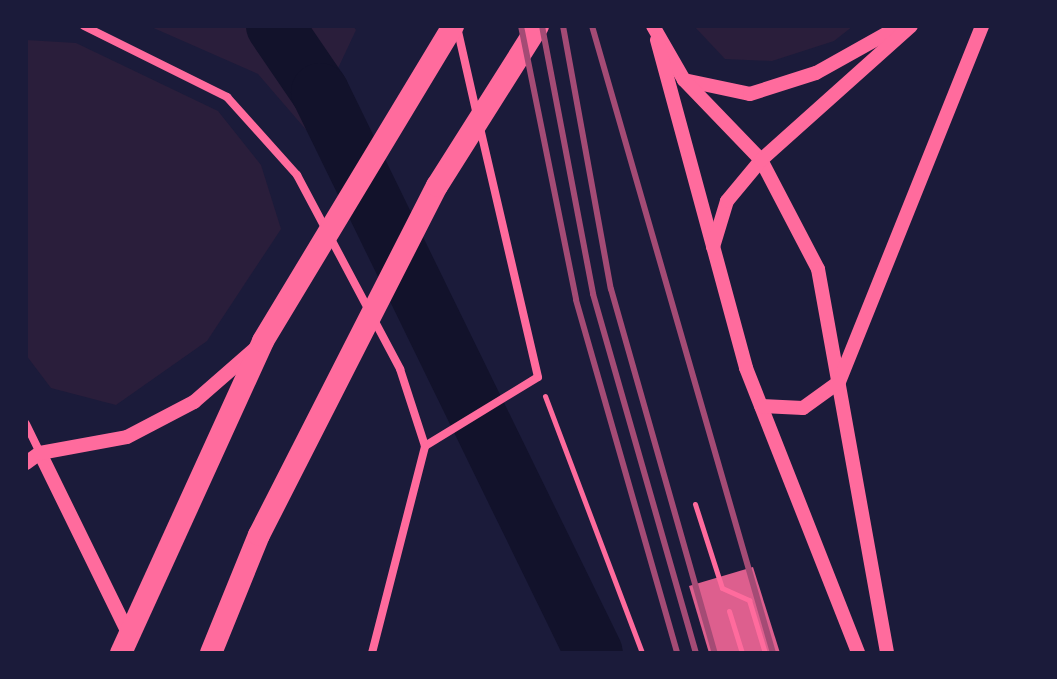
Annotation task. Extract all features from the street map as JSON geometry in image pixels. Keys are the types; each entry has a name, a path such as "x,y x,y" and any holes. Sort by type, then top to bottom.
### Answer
{"highway":[{"path":"125,643 263,341 455,26"},
{"path":"211,653 259,535 437,186 538,26"}],"street":[{"path":"84,26 227,97 297,175 400,369 425,446 372,653"},
{"path":"425,446 538,377 455,26"},
{"path":"684,80 750,94 816,73 900,26"},
{"path":"713,247 727,201 761,160 911,26"},
{"path":"761,406 803,408 839,382 982,26"},
{"path":"655,33 684,80 761,160 818,269 887,653"},
{"path":"655,33 713,247 761,406 858,653"},
{"path":"26,463 40,453 127,437 194,402 263,341"},
{"path":"26,424 125,643"}],"path":[{"path":"538,377 642,653"},
{"path":"695,504 722,588 749,600 765,653"},
{"path":"729,611 742,653"}],"shaded area":[{"path":"149,26 353,26 356,30 308,132 258,74"},
{"path":"694,26 853,26 834,41 772,61 725,59"},
{"path":"26,40 76,43 218,111 261,165 281,229 207,341 116,405 51,388 26,355"}],"building":[{"path":"753,567 780,653 709,653 689,586"}],"waterway":[{"path":"275,26 320,92 594,653"}],"railway":[{"path":"521,26 576,300 677,653"},
{"path":"542,26 593,294 696,653"},
{"path":"563,26 611,289 715,653"},
{"path":"592,26 773,653"}]}
